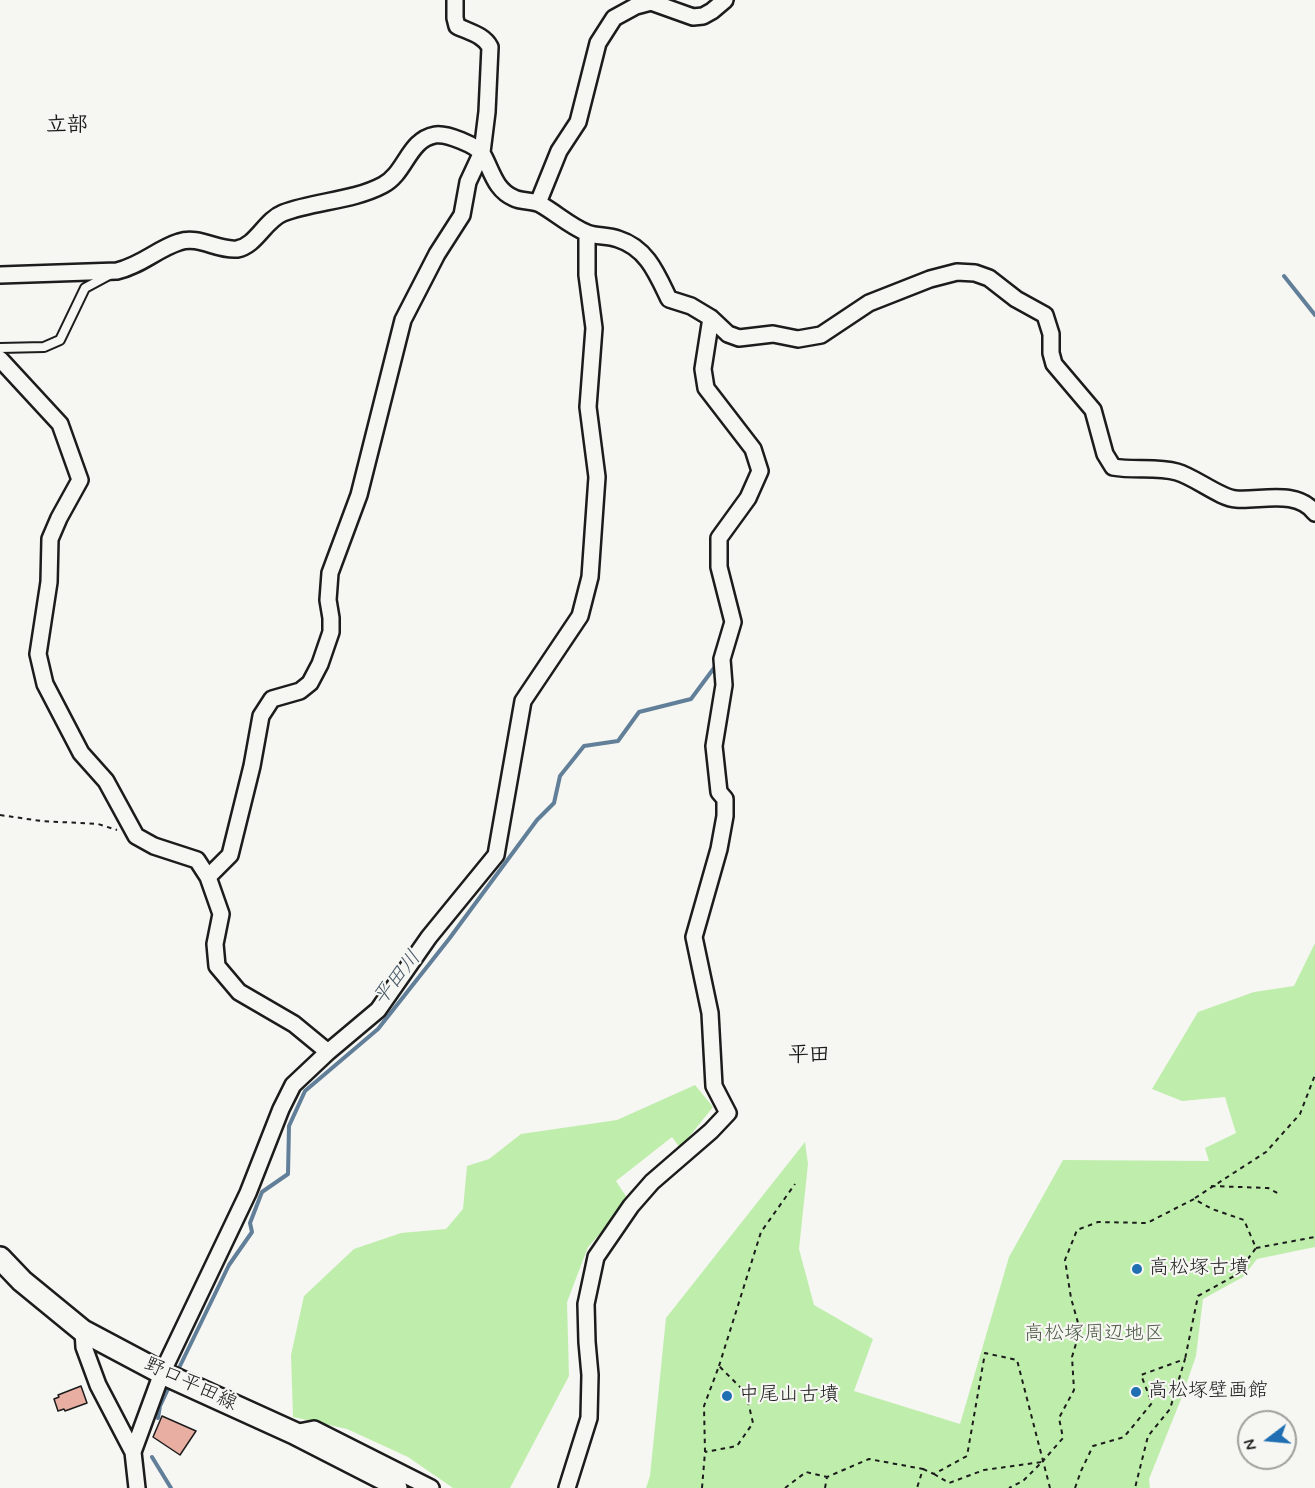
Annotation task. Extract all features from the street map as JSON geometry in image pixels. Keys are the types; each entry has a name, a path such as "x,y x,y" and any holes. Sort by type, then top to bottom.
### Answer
{"main road":[{"name":"野口平田線","path":"0,1258 22,1281 83,1331 162,1373 294,1433 386,1480 396,1488"}],"street":[{"path":"208,877 230,855 252,766 261,716 272,699 300,691 310,683 320,664 331,632 328,600 330,573 358,495 403,320 437,254 462,215 468,182 482,152 487,112 490,47 487,40 481,36 457,26 455,0"},
{"path":"538,203 559,151 578,122 598,43 614,18 636,6 651,2 693,17 703,16 725,0"},
{"path":"0,275 117,271 132,268 180,241 197,241 229,249 240,249 281,213 385,184 397,173 412,149 424,139 435,135 451,136 482,152 495,183 513,198 538,203 587,233 619,239 641,251 655,269 669,299 692,306 711,318 728,334 739,338 773,334 798,339 821,334 869,303 930,279 957,272 975,273 989,278 1016,299 1045,315 1051,334 1051,353 1054,364 1093,410 1105,454 1113,467 1163,468 1180,473 1234,499 1268,498 1296,501 1310,507 1315,513"},
{"path":"133,1452 162,1373 248,1193 280,1109 293,1085 378,1010 429,937 496,855 523,701 580,616 590,577 597,477 588,407 594,328 587,275 587,233"},
{"path":"567,1488 589,1418 590,1375 586,1304 596,1257 652,1182 711,1131 728,1113 714,1086 710,1013 694,937 719,849 725,816 725,799 719,792 714,746 724,684 722,659 733,622 719,567 719,538 748,498 760,471 753,449 706,388 703,369 711,318"},
{"path":"0,359 60,424 80,480 58,518 50,538 49,582 38,654 45,684 81,753 106,782 136,836 154,846 197,860 208,877 221,914 215,944 217,966 239,992 294,1024 328,1052"},
{"path":"83,1331 84,1347 98,1385 133,1452 136,1488"},
{"path":"294,1433 314,1429 431,1488"}],"lane":[{"path":"0,348 44,347 60,340 85,288 117,271"}],"path":[{"path":"0,815 41,821 98,824 136,836"},
{"path":"1010,1488 1023,1481 1063,1438 1059,1418 1074,1390 1072,1357 1080,1330 1071,1299 1065,1260 1077,1230 1098,1222 1147,1223 1194,1198 1266,1152 1300,1114 1315,1076"},
{"path":"702,1488 705,1452 704,1406 720,1366 761,1232 795,1184"},
{"path":"1211,1186 1268,1188 1281,1195"},
{"path":"1194,1198 1212,1209 1244,1220 1256,1248"},
{"path":"1135,1488 1148,1436 1170,1409 1185,1359 1198,1296 1236,1275 1256,1248 1315,1237"},
{"path":"934,1474 967,1456 985,1353 1017,1360 1050,1488"},
{"path":"1075,1488 1093,1446 1124,1437 1152,1403 1141,1375 1185,1359"},
{"path":"705,1452 736,1446 753,1423 746,1393 720,1366"},
{"path":"785,1488 806,1472 827,1477 869,1459 923,1469 949,1483 984,1470 1042,1462"},
{"path":"917,1488 923,1469"},
{"path":"825,1488 827,1477"}],"green space":[{"name":"高松塚周辺地区","path":"1315,943 1315,1247 1257,1259 1243,1277 1203,1299 1196,1356 1149,1479 1150,1488 646,1488 650,1476 666,1318 805,1142 808,1164 799,1249 814,1305 873,1339 854,1391 960,1424 1009,1257 1063,1160 1209,1161 1205,1148 1236,1133 1225,1097 1182,1101 1152,1089 1198,1012 1254,992 1294,986"},
{"path":"695,1085 713,1107 680,1148 672,1137 616,1181 629,1201 588,1247 567,1302 569,1376 510,1488 453,1488 408,1457 347,1429 293,1417 291,1355 304,1296 354,1249 401,1233 446,1229 463,1209 467,1166 489,1159 521,1134 617,1120"}],"building":[{"path":"81,1386 87,1403 65,1411 64,1409 58,1411 54,1399 59,1397 58,1395"},
{"path":"162,1416 196,1431 180,1455 153,1437"}],"waterway":[{"path":"1284,276 1315,315"},
{"name":"平田川","path":"179,1368 229,1265 252,1232 250,1223 262,1192 288,1174 289,1126 305,1091 378,1029 449,939 537,820 554,803 560,776 584,746 618,741 639,712 691,699 714,668"},
{"name":"平田川","path":"158,1418 160,1406 168,1389"},
{"name":"平田川","path":"152,1457 171,1488"}],"place":[{"name":"高松塚古墳","path":"1137,1269"},
{"name":"高松塚壁画館","path":"1136,1392"},
{"name":"中尾山古墳","path":"727,1396"}],"district":[{"name":"立部","path":"67,127"},
{"name":"平田","path":"809,1057"}]}
